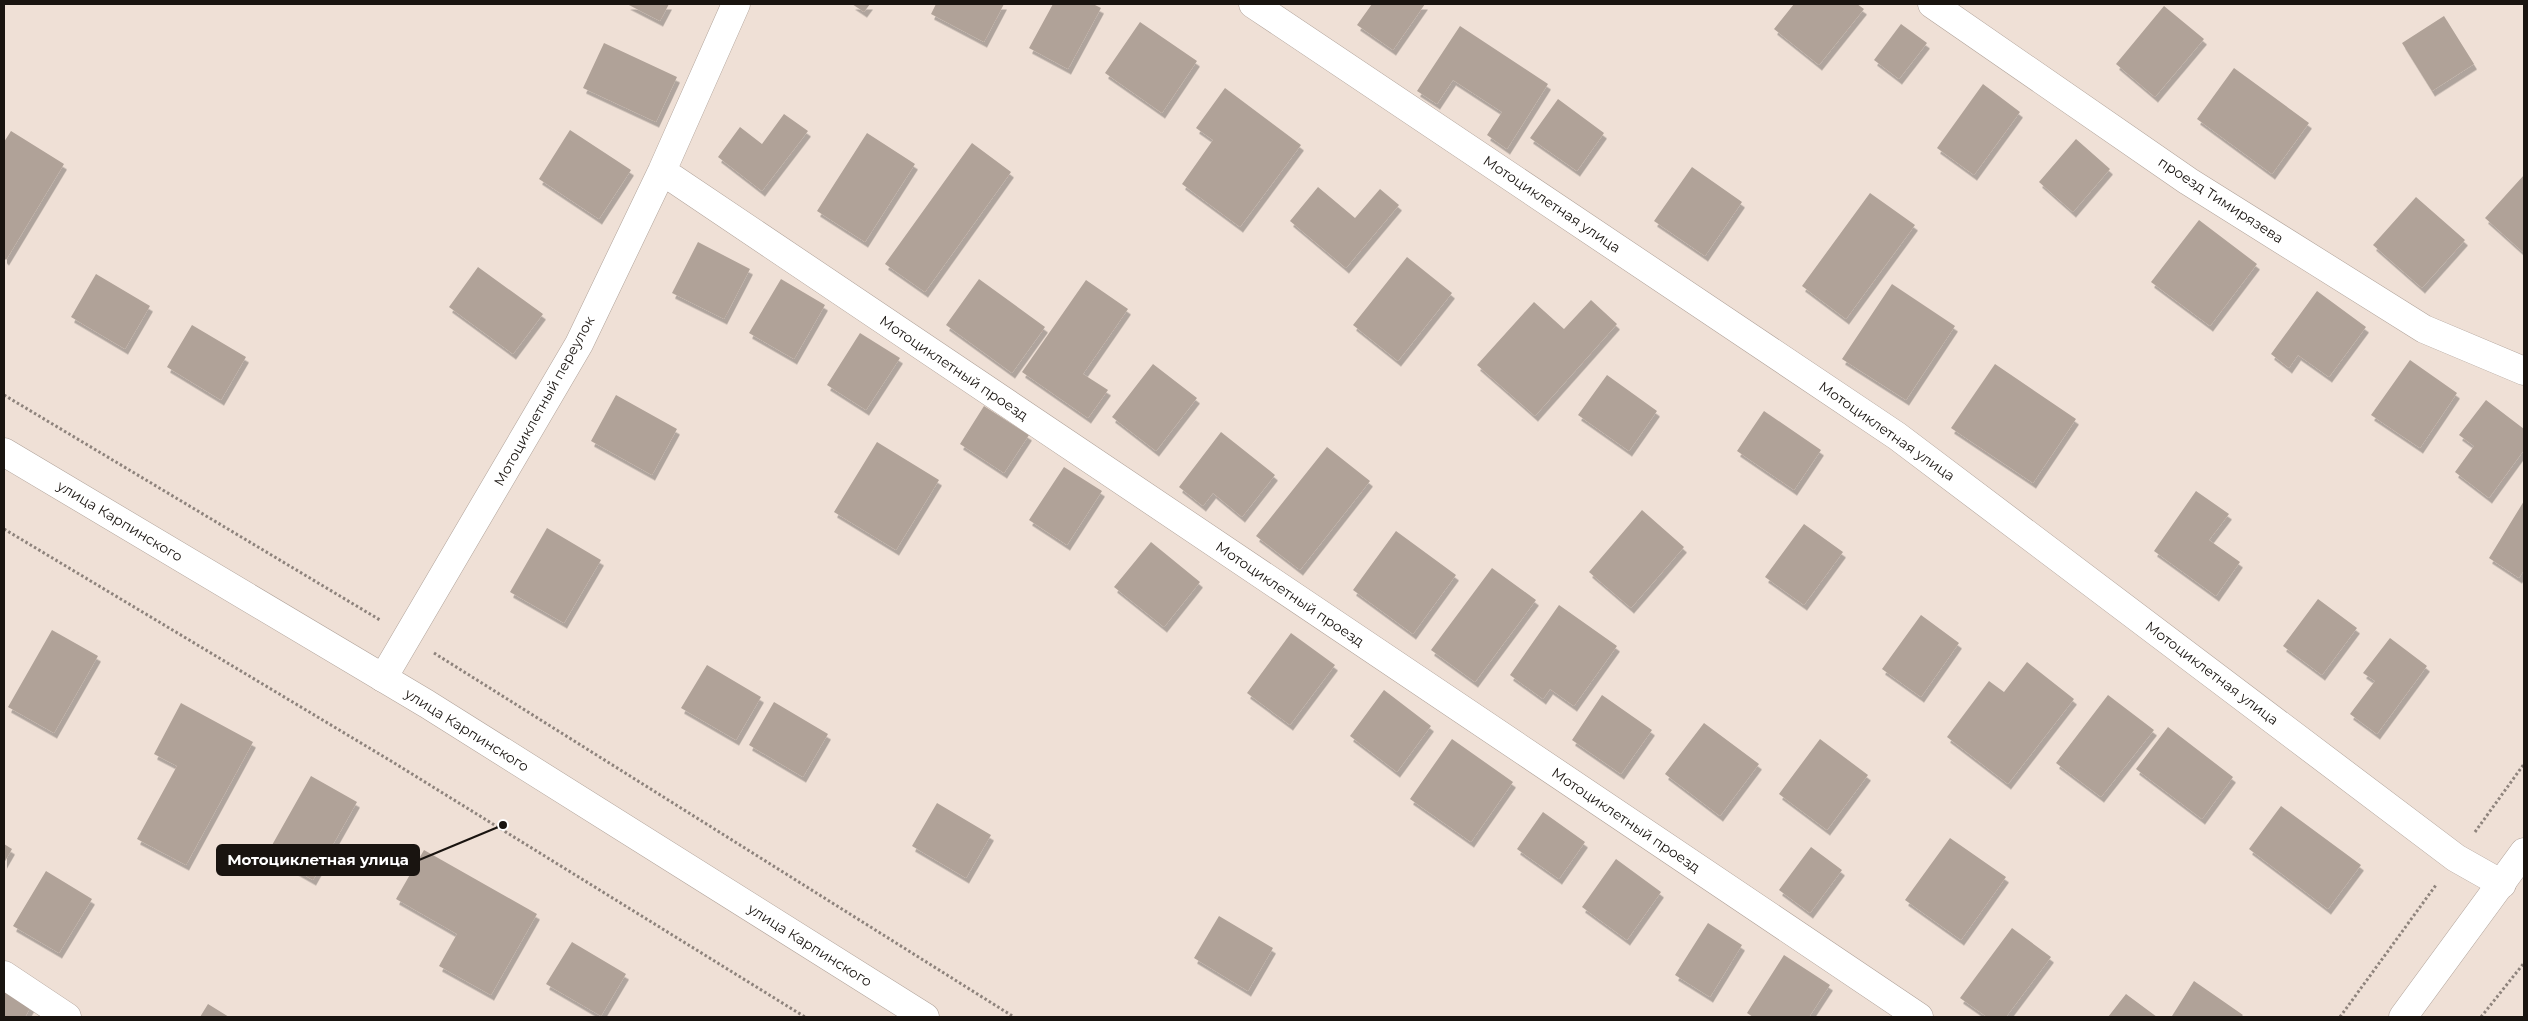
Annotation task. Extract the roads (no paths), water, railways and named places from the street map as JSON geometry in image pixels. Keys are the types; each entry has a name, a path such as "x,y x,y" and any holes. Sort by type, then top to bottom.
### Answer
{"street":[{"name":"Мотоциклетный переулок","path":"383,678 579,344 662,170 736,4"},
{"name":"Мотоциклетная улица","path":"1253,4 1898,436 2456,858 2502,884"},
{"name":"проезд Тимирязева","path":"1932,4 2188,181 2424,329 2524,371"},
{"name":"Мотоциклетный проезд","path":"662,170 1919,1017"},
{"name":"улица Карпинского","path":"4,452 383,678 925,1017"},
{"path":"2403,1017 2524,852"},
{"path":"4,975 67,1017"}],"place":[{"name":"Мотоциклетная улица","path":"503,825"}]}
